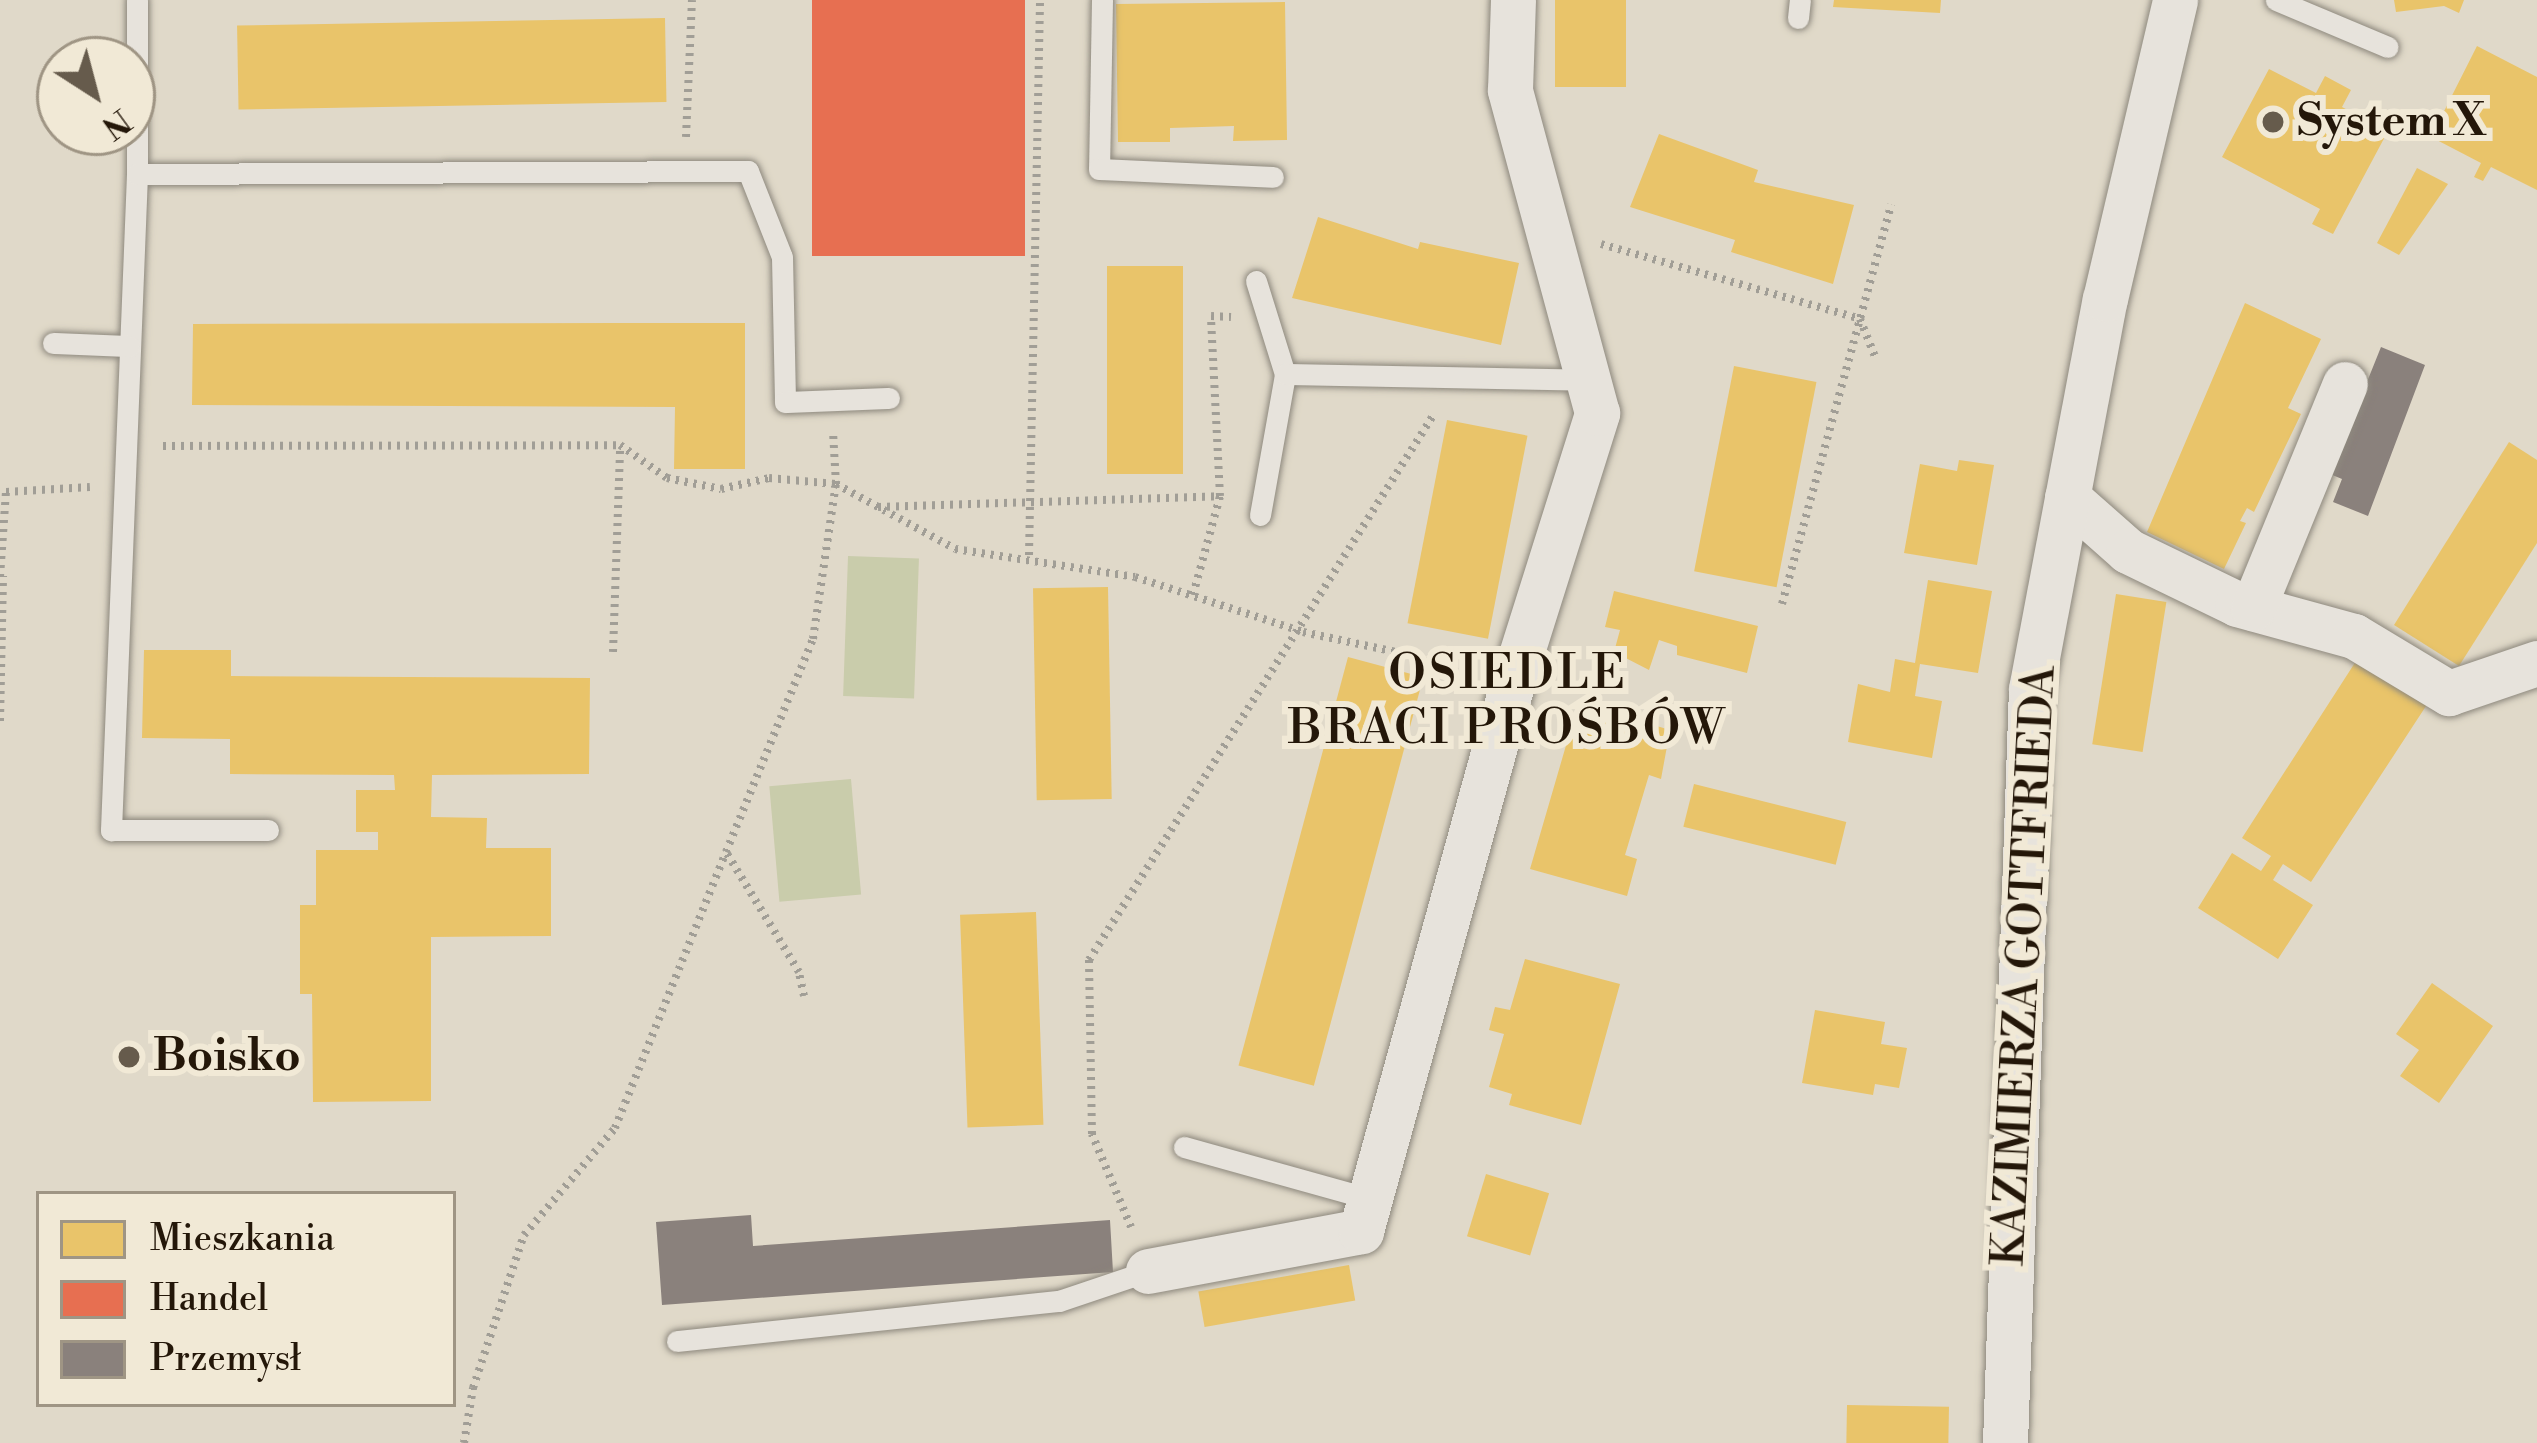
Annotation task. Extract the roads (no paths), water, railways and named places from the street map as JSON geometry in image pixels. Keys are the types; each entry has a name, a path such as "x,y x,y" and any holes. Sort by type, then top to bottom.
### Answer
{"street":[{"path":"1148,1270 1361,1232 1514,677 1597,412 1553,230 1510,90 1513,0"},
{"name":"KAZIMIERZA GOTTFRIEDA","path":"2006,1443 2031,688 2067,497 2175,0"},
{"path":"2253,608 2345,384"},
{"path":"2067,497 2128,551 2253,608 2354,636 2449,693 2537,663"}],"lane":[{"path":"137,0 137,174 111,830 268,830"},
{"path":"1102,0 1099,170 1273,177"},
{"path":"2276,0 2388,47"},
{"path":"137,174 748,171 782,257 785,403 889,398"},
{"path":"1256,281 1285,374 1260,515"},
{"path":"53,344 129,346"},
{"path":"1285,374 1453,382 1589,380"},
{"path":"1184,1147 1370,1199"},
{"path":"677,1341 1059,1301 1148,1270"}],"place":[{"name":"System X","path":"2273,122"},
{"name":"Boisko","path":"129,1057"}],"district":[{"name":"OSIEDLE BRACI PROŚBÓW","path":"1508,702"}]}
